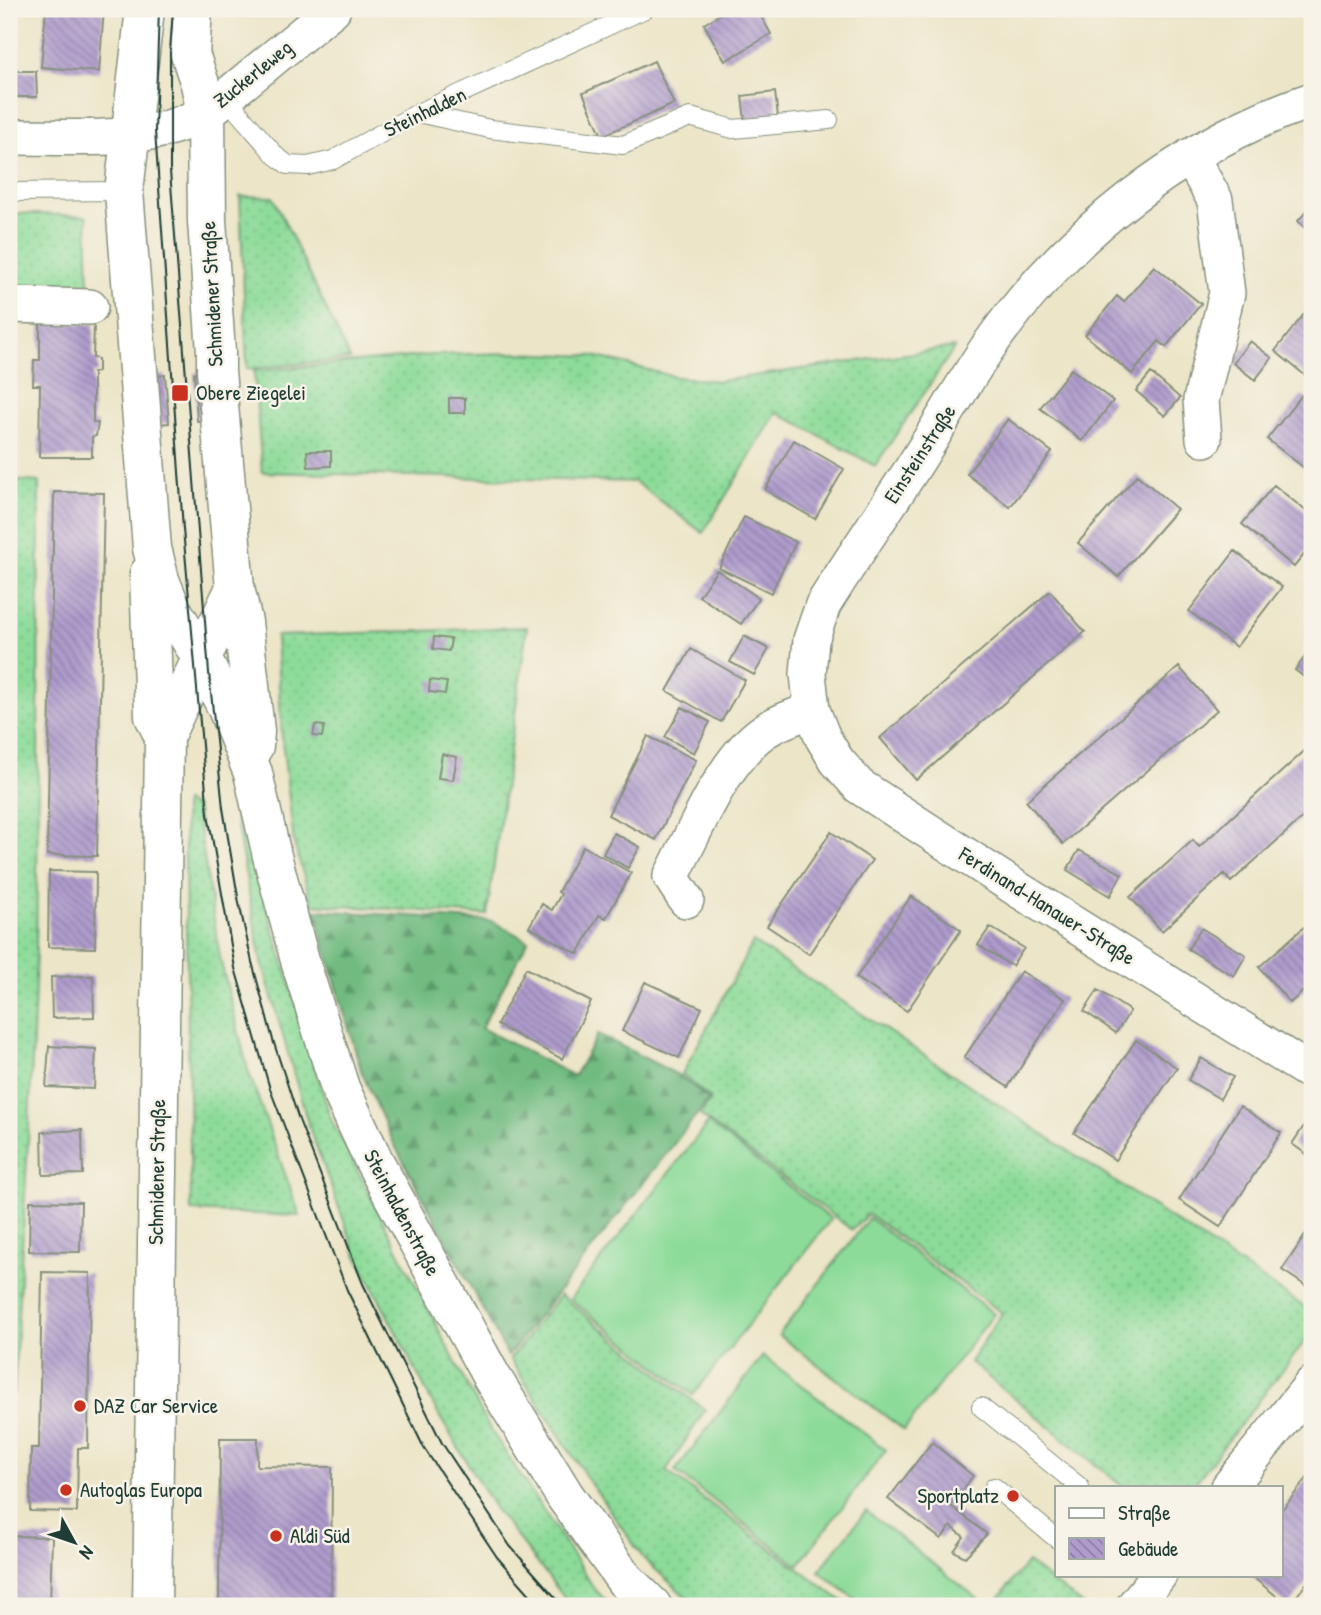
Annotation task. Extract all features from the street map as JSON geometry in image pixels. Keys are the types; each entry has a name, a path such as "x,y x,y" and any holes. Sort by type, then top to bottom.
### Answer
{"main road":[{"name":"Schmidener Straße","path":"145,9 124,191 152,548 160,580 172,610 201,657"},
{"name":"Schmidener Straße","path":"152,1606 164,737 235,587 216,371 207,220 218,103 202,93 190,54 192,9"},
{"name":"Schmidener Straße","path":"152,548 148,582 154,716 164,737"},
{"name":"Steinhaldenstraße","path":"235,587 243,622 255,731 253,773"},
{"name":"Steinhaldenstraße","path":"201,657 226,706 253,773 272,856 313,1002 340,1088 373,1159 491,1376 565,1496 625,1580 652,1606"}],"street":[{"name":"Zuckerleweg","path":"9,137 131,134 169,128 218,103 333,9"},
{"name":"Einsteinstraße","path":"812,710 808,674 811,640 823,605 986,350 1045,276 1084,237 1138,191 1190,156 1274,113 1312,100"},
{"path":"1190,156 1215,200 1227,293 1201,400 1204,439"},
{"path":"9,305 90,307"},
{"path":"685,901 671,877 724,776 745,748 764,731 812,710"},
{"name":"Ferdinand-Hanauer-Straße","path":"812,710 823,738 837,761 859,786 1019,890 1312,1073"},
{"path":"1230,1486 1312,1384"},
{"path":"1135,1606 1158,1576"}],"lane":[{"name":"Steinhalden","path":"218,103 237,112 276,156 288,165 308,166 333,160 418,113 645,9"},
{"path":"418,113 491,128 623,145 690,117 733,129 829,120"},
{"path":"9,192 124,191"},
{"path":"981,1406 1079,1486"},
{"path":"994,1487 1055,1537"}],"green space":[{"path":"240,196 273,197 350,359 247,369"},
{"path":"9,213 87,216 89,288 9,290"},
{"path":"955,347 875,466 777,412 703,533 635,482 262,472 254,371 433,355 515,353 594,356 676,377 719,381"},
{"path":"9,480 39,482 38,832 34,1004 14,1392 9,1392"},
{"path":"527,627 487,915 312,904 294,843 282,739 276,636"},
{"path":"229,782 331,1119 487,1424 596,1591 612,1606 571,1606 495,1509 438,1414 357,1256 309,1127 260,955"},
{"path":"184,802 196,807 220,958 248,1070 300,1216 191,1211"},
{"path":"314,910 492,921 528,941 481,1028 574,1076 598,1034 680,1076 709,1099 508,1356 394,1144 362,1073"},
{"path":"753,942 1312,1312 1312,1332 1193,1486 1122,1486 970,1362 1002,1313 868,1214 852,1230 700,1115 711,1099 682,1074"},
{"path":"708,1123 831,1219 693,1395 570,1299"},
{"path":"869,1218 994,1314 904,1430 779,1335"},
{"path":"560,1295 705,1410 666,1471 849,1606 696,1606 644,1559 589,1481 510,1359"},
{"path":"763,1356 886,1450 798,1565 675,1471"},
{"path":"866,1511 987,1606 864,1606 819,1571"},
{"path":"1027,1562 1084,1606 993,1606"}],"building":[{"path":"46,9 104,9 99,72 41,67"},
{"path":"729,9 757,9 771,34 725,61 704,24"},
{"path":"654,61 674,104 602,136 583,93"},
{"path":"9,71 36,71 37,97 9,97"},
{"path":"775,92 778,117 745,121 742,96"},
{"path":"1312,205 1312,235 1298,221"},
{"path":"1154,266 1201,304 1166,347 1159,341 1132,374 1085,335 1117,296 1124,302"},
{"path":"1312,304 1312,381 1275,351"},
{"path":"40,324 94,324 93,358 98,359 98,372 93,373 93,422 98,423 96,436 92,437 92,457 39,457 40,385 33,385 34,360 40,360"},
{"path":"1250,341 1272,358 1255,380 1233,363"},
{"path":"1071,369 1113,401 1082,441 1040,408"},
{"path":"203,372 207,420 197,421 194,373"},
{"path":"1151,373 1180,398 1165,416 1136,391"},
{"path":"165,375 169,423 159,424 156,376"},
{"path":"1302,395 1312,403 1312,474 1267,439"},
{"path":"449,398 465,398 465,413 449,413"},
{"path":"1008,419 1052,452 1010,507 967,474"},
{"path":"794,440 844,469 815,519 765,490"},
{"path":"307,451 331,451 331,466 308,467"},
{"path":"1137,475 1177,509 1118,577 1078,543"},
{"path":"1274,485 1312,516 1312,545 1294,567 1242,524"},
{"path":"54,492 104,493 97,856 47,855"},
{"path":"744,517 796,542 771,593 719,568"},
{"path":"1235,551 1282,587 1236,647 1189,611"},
{"path":"717,570 759,598 741,624 699,596"},
{"path":"1050,591 1085,632 916,780 880,738"},
{"path":"744,636 769,649 754,675 730,662"},
{"path":"434,637 451,639 449,651 433,649"},
{"path":"1312,648 1312,683 1295,670"},
{"path":"691,649 745,680 721,722 667,691"},
{"path":"1179,667 1217,710 1063,844 1026,801"},
{"path":"430,680 447,682 445,694 429,692"},
{"path":"682,707 710,722 694,753 665,737"},
{"path":"315,725 324,726 322,737 313,736"},
{"path":"648,736 696,760 656,840 608,815"},
{"path":"1312,744 1312,809 1231,882 1224,874 1162,931 1130,897 1193,840 1199,847"},
{"path":"442,754 457,757 453,780 438,778"},
{"path":"831,832 872,860 809,954 767,926"},
{"path":"614,833 640,847 628,868 603,854"},
{"path":"583,846 631,873 606,918 599,915 578,954 529,927 542,904 552,910 561,894 558,892"},
{"path":"1079,850 1122,874 1110,896 1067,870"},
{"path":"49,871 96,872 95,948 48,947"},
{"path":"911,896 961,930 907,1011 856,978"},
{"path":"1312,920 1312,983 1290,1003 1259,967"},
{"path":"990,927 1024,948 1012,966 978,945"},
{"path":"1201,928 1246,955 1234,976 1188,949"},
{"path":"526,968 591,1002 562,1059 497,1025"},
{"path":"1021,971 1065,999 1008,1087 964,1058"},
{"path":"93,976 94,1017 52,1018 51,977"},
{"path":"645,982 702,1008 679,1058 622,1031"},
{"path":"1098,990 1130,1011 1116,1033 1084,1011"},
{"path":"1136,1040 1177,1068 1115,1160 1074,1133"},
{"path":"49,1046 96,1049 94,1089 46,1087"},
{"path":"1201,1058 1233,1077 1220,1099 1188,1080"},
{"path":"1240,1106 1281,1133 1220,1227 1179,1200"},
{"path":"1306,1123 1312,1128 1312,1158 1292,1144"},
{"path":"82,1130 83,1174 43,1175 42,1132"},
{"path":"30,1201 81,1202 80,1252 29,1251"},
{"path":"1312,1225 1312,1290 1282,1270"},
{"path":"42,1272 90,1273 88,1448 78,1448 77,1512 30,1511 31,1448 39,1448"},
{"name":"Aldi Süd","path":"220,1438 258,1438 257,1466 332,1467 331,1606 219,1606"},
{"path":"932,1442 973,1476 951,1506 987,1534 965,1557 954,1551 964,1537 951,1526 941,1539 888,1499"},
{"path":"1312,1472 1312,1576 1289,1606 1251,1576 1282,1576 1282,1510"},
{"path":"9,1536 52,1537 50,1606 9,1606"}],"tram line":[{"path":"159,9 155,131 183,529 208,814 235,968 270,1089 347,1290 424,1448 497,1557 540,1606"},
{"path":"173,9 170,52 170,171 209,673 223,808 252,962 273,1040 299,1120 363,1284 442,1443 510,1546 563,1606"}],"place":[{"name":"Obere Ziegelei","path":"180,393"},
{"name":"DAZ Car Service","path":"80,1406"},
{"name":"Autoglas Europa","path":"66,1490"},
{"name":"Sportplatz","path":"1013,1496"},
{"name":"Aldi Süd","path":"276,1536"}]}
